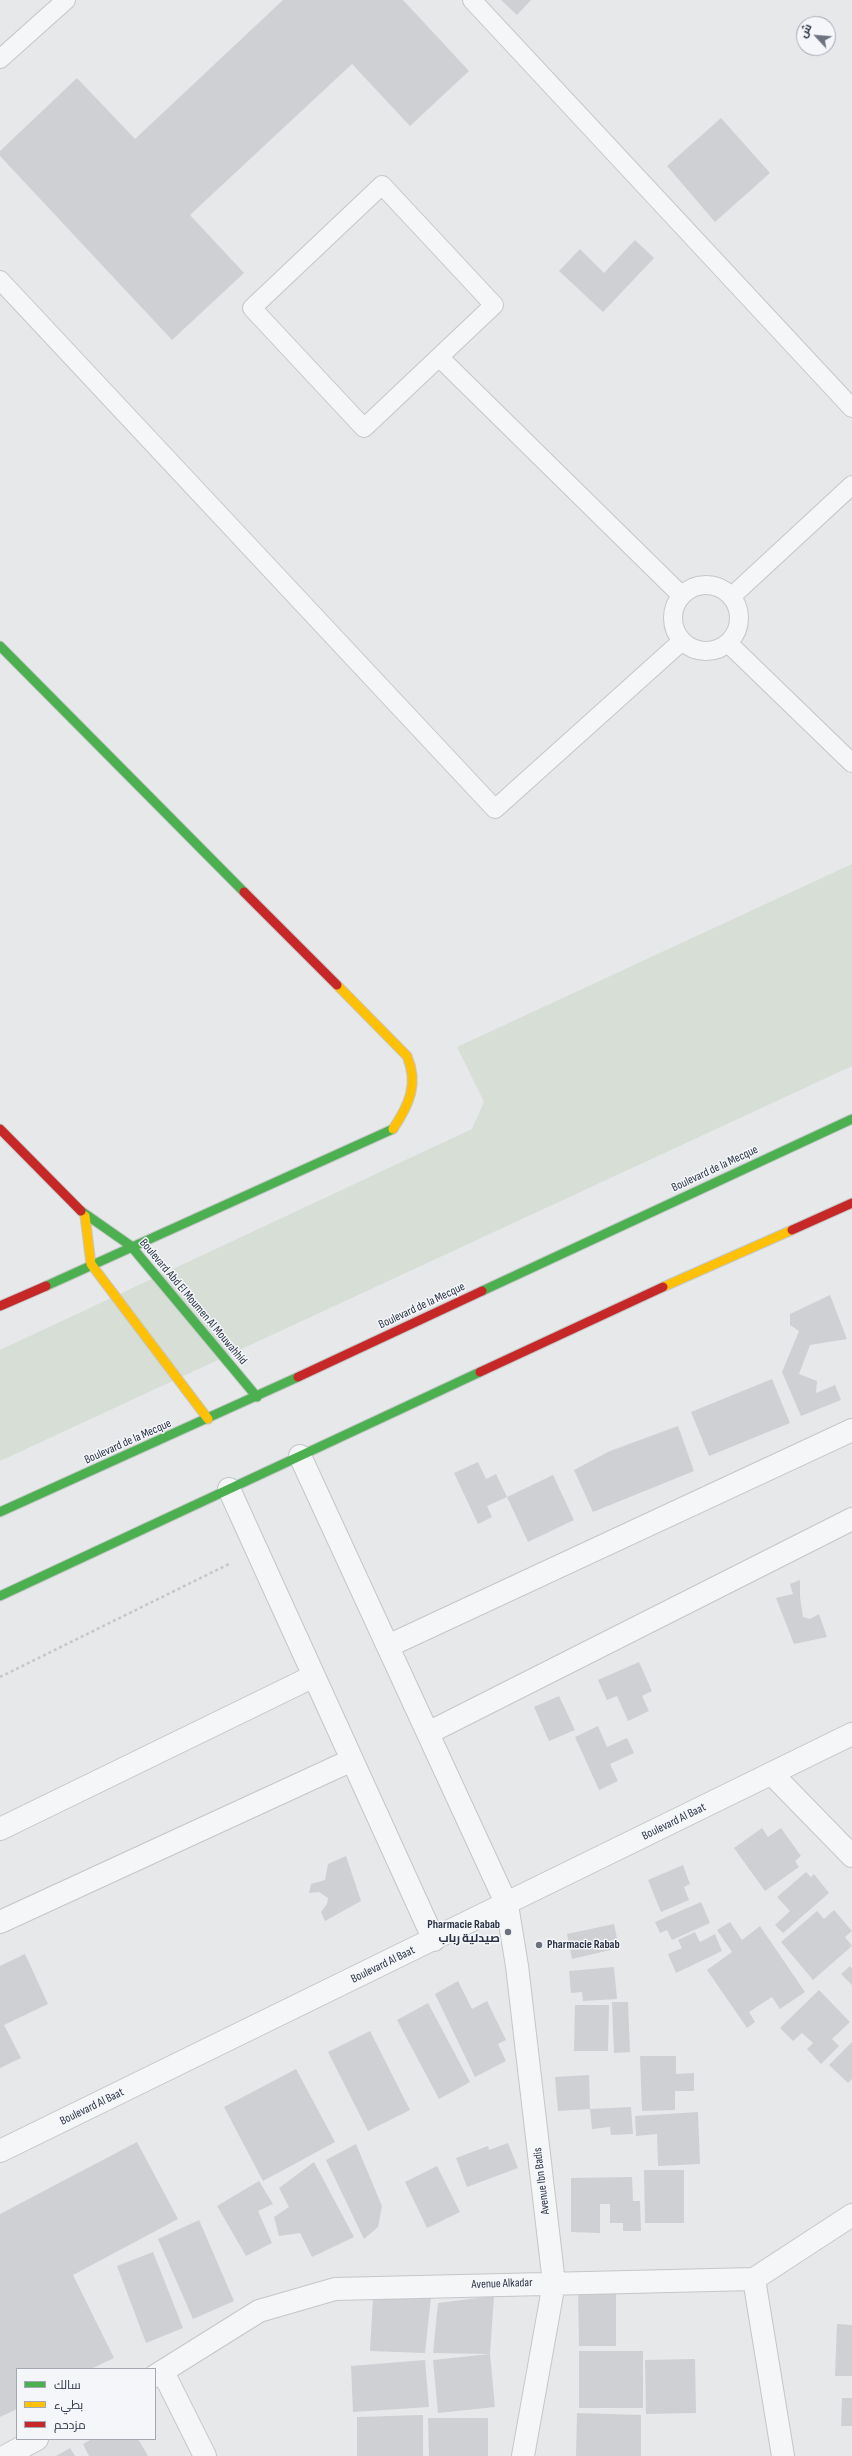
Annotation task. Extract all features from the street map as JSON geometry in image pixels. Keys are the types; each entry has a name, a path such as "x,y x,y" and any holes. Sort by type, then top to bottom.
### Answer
{"main road":[{"path":"0,646 407,1056 414,1069 414,1085 407,1110 391,1132 131,1246 0,1306"},
{"name":"Boulevard de la Mecque","path":"0,1512 257,1397 852,1118"},
{"name":"Boulevard Abd El Moumen Al Mouwahhid","path":"0,1129 85,1216 131,1246 257,1397"},
{"path":"0,1596 634,1300 852,1203"},
{"path":"85,1216 91,1264 208,1419"}],"street":[{"path":"388,1646 852,1430"},
{"name":"Avenue Ibn Badis","path":"300,1456 507,1904 518,1974 554,2283 523,2456"},
{"path":"229,1489 434,1940"},
{"path":"428,1733 852,1519"},
{"path":"0,1829 314,1676"},
{"name":"Boulevard Al Baat","path":"0,2151 434,1940 852,1734"},
{"path":"0,1922 352,1760"},
{"path":"772,1774 852,1856"},
{"path":"783,2456 754,2279 852,2215"},
{"name":"Avenue Alkadar","path":"159,2374 259,2311 334,2289 754,2279"},
{"path":"159,2374 205,2456"},
{"path":"6,2456 35,2440"}],"lane":[{"path":"0,59 66,0"},
{"path":"472,0 852,408"},
{"path":"382,185 494,306 439,357 364,428 252,308 382,185"},
{"path":"0,280 495,809 682,641"},
{"path":"439,357 681,595"},
{"path":"731,597 852,485"},
{"path":"700,585 710,585 721,588 731,597 736,603 739,613 739,624 735,634 728,643 719,649 708,651 697,650 682,641 674,627 673,616 675,605 681,595 700,585"},
{"path":"728,643 852,763"}],"path":[{"path":"0,1677 257,1551"}],"shaded area":[{"path":"852,864 852,1066 0,1461 0,1350 472,1129 484,1102 457,1047"}],"building":[{"path":"283,0 403,0 469,71 410,126 352,64 190,215 244,273 172,340 0,156 0,151 77,78 135,139"},
{"path":"501,0 531,0 517,15"},
{"path":"721,118 770,173 715,222 667,166"},
{"path":"635,240 654,258 603,312 559,271 580,249 604,273"},
{"path":"830,1295 847,1339 810,1345 799,1374 817,1381 816,1393 835,1385 841,1400 801,1416 782,1372 799,1331 790,1325 790,1314"},
{"path":"772,1379 790,1423 709,1456 691,1412"},
{"path":"678,1426 694,1471 593,1512 574,1470 610,1451"},
{"path":"478,1462 486,1479 496,1474 507,1497 487,1506 492,1517 478,1524 454,1473"},
{"path":"553,1475 574,1520 528,1542 507,1497"},
{"path":"800,1580 800,1597 803,1617 810,1619 819,1614 827,1637 794,1644 776,1598 793,1594 790,1584"},
{"path":"639,1662 652,1691 642,1696 649,1711 628,1721 617,1696 607,1700 598,1680"},
{"path":"559,1696 575,1730 549,1741 534,1707"},
{"path":"598,1726 607,1747 627,1738 634,1753 610,1764 618,1781 599,1790 575,1737"},
{"path":"762,1828 768,1837 781,1828 801,1856 795,1861 799,1867 765,1891 734,1848"},
{"path":"346,1856 361,1901 325,1921 321,1912 327,1904 328,1898 319,1892 309,1893 311,1884 325,1880 328,1864"},
{"path":"683,1865 690,1884 684,1887 689,1900 661,1912 648,1880"},
{"path":"806,1872 811,1877 814,1874 829,1893 783,1933 775,1925 790,1911 777,1897"},
{"path":"701,1902 710,1923 672,1940 667,1930 660,1933 655,1922"},
{"path":"834,1910 852,1931 845,1937 852,1946 813,1980 781,1942 817,1911 824,1919"},
{"path":"730,1922 742,1940 760,1926 805,1992 780,2009 772,1997 749,2012 755,2022 747,2028 707,1970 732,1952 717,1930"},
{"path":"614,1924 619,1948 572,1959 567,1934"},
{"path":"695,1932 700,1942 715,1934 722,1951 676,1973 668,1954 682,1948 678,1940"},
{"path":"25,1954 48,2004 4,2025 21,2058 0,2068 0,1966"},
{"path":"850,1966 852,1969 852,1985 841,1974"},
{"path":"614,1967 617,1999 583,2001 582,1992 571,1993 569,1971"},
{"path":"458,1981 472,2009 487,2001 506,2040 498,2044 506,2061 475,2077 435,1994"},
{"path":"819,1990 850,2022 832,2039 839,2046 821,2064 807,2049 813,2043 802,2033 793,2041 780,2028"},
{"path":"612,2002 628,2002 630,2052 614,2053"},
{"path":"428,2003 470,2082 439,2099 397,2020"},
{"path":"575,2005 609,2005 608,2051 574,2051"},
{"path":"370,2031 410,2110 368,2131 328,2052"},
{"path":"852,2042 852,2079 848,2083 829,2065"},
{"path":"640,2056 676,2056 676,2074 694,2073 694,2091 675,2091 675,2110 642,2111"},
{"path":"296,2069 335,2142 263,2181 224,2107"},
{"path":"589,2075 590,2109 558,2111 555,2077"},
{"path":"631,2107 633,2134 611,2135 610,2127 592,2129 590,2109"},
{"path":"698,2112 700,2164 658,2166 657,2134 636,2136 635,2116"},
{"path":"137,2142 178,2219 73,2275 114,2358 93,2368 16,2368 16,2409 0,2417 0,2214"},
{"path":"508,2143 518,2168 467,2187 456,2158 488,2146 489,2150"},
{"path":"356,2144 382,2206 378,2227 364,2239 326,2160"},
{"path":"314,2162 354,2237 312,2257 300,2233 279,2236 274,2217 289,2207 279,2188"},
{"path":"437,2166 460,2212 427,2228 405,2182"},
{"path":"644,2170 684,2170 684,2223 645,2223"},
{"path":"632,2177 633,2201 640,2201 641,2231 623,2231 623,2223 610,2223 610,2204 600,2204 600,2233 571,2232 571,2178"},
{"path":"259,2181 273,2204 258,2211 272,2243 246,2256 217,2206"},
{"path":"199,2220 234,2301 193,2319 158,2239"},
{"path":"153,2252 183,2328 146,2343 117,2266"},
{"path":"616,2285 616,2346 579,2346 578,2286"},
{"path":"494,2296 490,2354 433,2353 438,2303"},
{"path":"431,2297 425,2353 370,2351 373,2298"},
{"path":"837,2324 852,2325 852,2376 835,2376"},
{"path":"579,2351 643,2351 643,2408 579,2408"},
{"path":"490,2354 495,2407 438,2413 433,2360"},
{"path":"695,2359 696,2413 646,2414 645,2360"},
{"path":"425,2360 429,2407 353,2412 351,2366"},
{"path":"842,2398 852,2398 852,2426 841,2426"},
{"path":"577,2413 641,2415 641,2456 576,2456"},
{"path":"423,2415 423,2456 357,2456 357,2417"},
{"path":"428,2418 488,2418 488,2456 429,2456"},
{"path":"90,2440 139,2440 148,2456 89,2456 83,2444"},
{"path":"70,2448 75,2456 56,2456"}],"traffic: fast":[{"path":"0,646 244,892"},
{"path":"482,1291 852,1119"},
{"path":"46,1286 393,1129"},
{"path":"81,1211 131,1246 257,1397"},
{"path":"0,1596 480,1372"},
{"path":"0,1512 298,1377"}],"traffic: slow":[{"path":"337,985 407,1056 412,1076 412,1085 408,1103 393,1129"},
{"path":"85,1216 91,1264 208,1419"},
{"path":"663,1287 792,1230"}],"traffic: jam":[{"path":"244,892 337,985"},
{"path":"0,1129 81,1211"},
{"path":"792,1230 852,1203"},
{"path":"0,1306 46,1286"},
{"path":"480,1372 663,1287"},
{"path":"298,1377 482,1291"}],"place":[{"name":"Pharmacie Rabab صيدلية رباب","path":"508,1932"},
{"name":"Pharmacie Rabab","path":"539,1945"}]}
